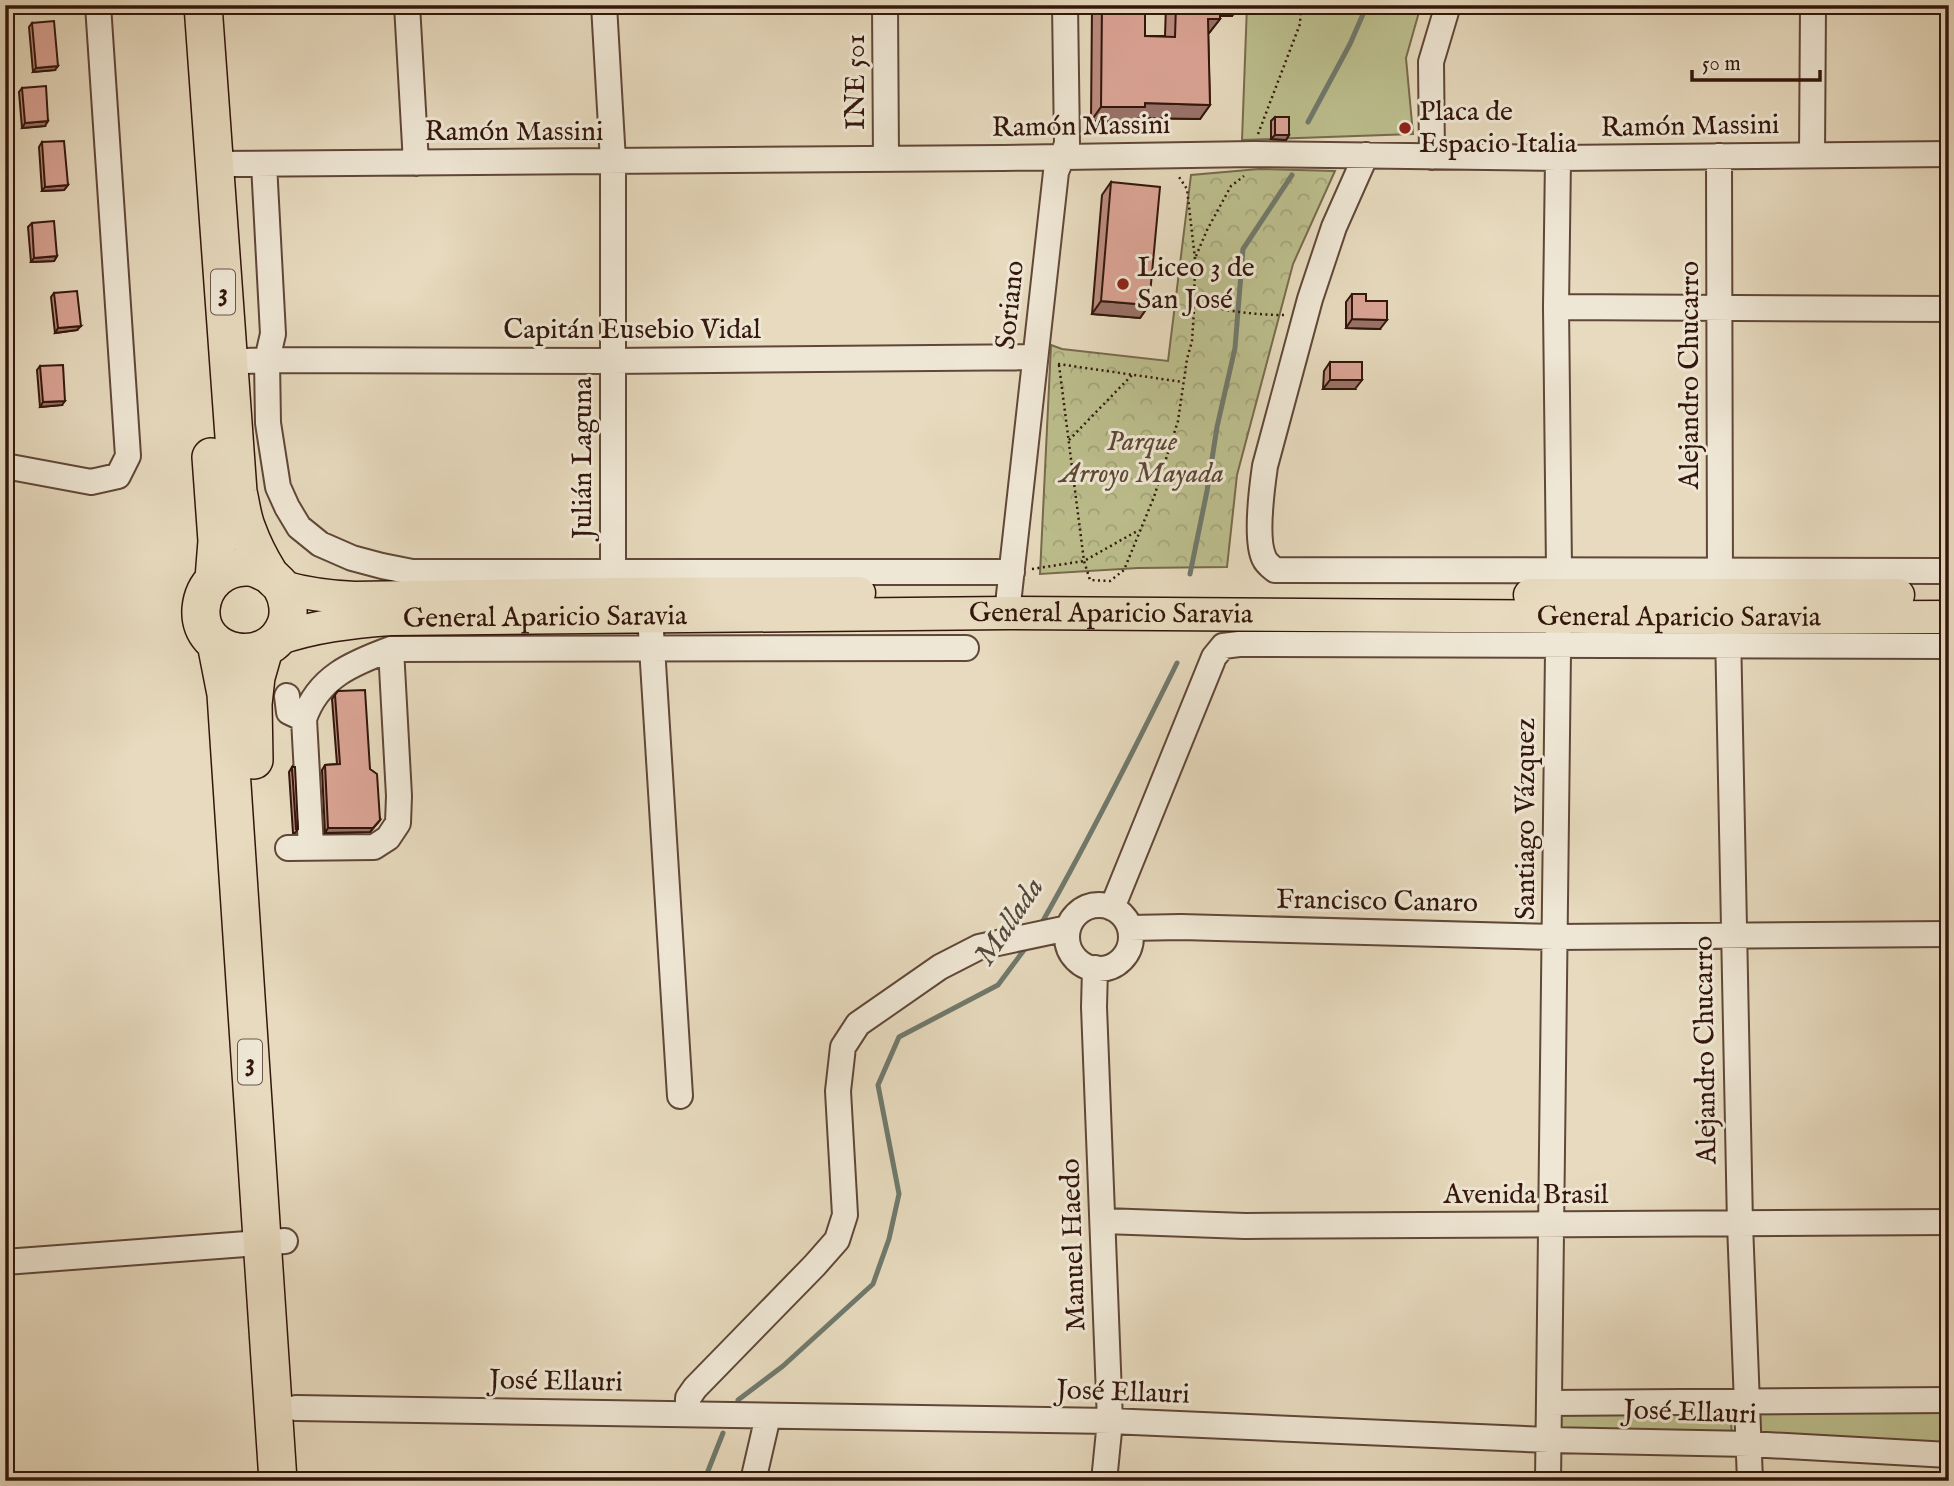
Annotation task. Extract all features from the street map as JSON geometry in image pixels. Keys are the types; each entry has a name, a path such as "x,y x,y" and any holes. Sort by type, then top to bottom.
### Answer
{"highway":[{"name":"3","path":"178,5 216,541 214,579 204,594 201,611 205,629 216,643 226,694 273,1242 296,1408 300,1481"},
{"name":"3","path":"203,5 238,492 246,527 288,605 286,623 271,644 256,677 253,704 273,1242 278,1481"},
{"path":"214,579 230,569 250,567 275,581"},
{"path":"216,643 231,652 248,654 271,644"}],"main road":[{"name":"General Aparicio Saravia","path":"275,581 307,594 328,597 1009,593 1558,607 1724,607 1949,617"},
{"name":"General Aparicio Saravia","path":"271,644 302,630 322,626 613,594 650,616 1009,593"},
{"name":"General Aparicio Saravia","path":"1724,607 1949,596"}],"street":[{"path":"5,466 91,482 118,476 128,456 98,5"},
{"path":"407,5 416,163"},
{"name":"Julián Laguna","path":"604,5 613,162 613,594"},
{"name":"INE 501","path":"885,5 886,159"},
{"name":"Soriano","path":"1009,593 1056,172 1067,144 1065,5"},
{"path":"1432,158 1431,62 1448,5"},
{"path":"1812,155 1813,5"},
{"name":"Ramón Massini","path":"214,164 1062,158 1254,154 1432,158 1949,154"},
{"path":"1306,316 1334,227 1366,155"},
{"name":"Alejandro Chucarro","path":"1719,156 1724,607 1740,1223 1750,1481"},
{"name":"Santiago Vázquez","path":"1548,1481 1558,607 1558,158"},
{"name":"General Aparicio Saravia","path":"264,164 274,334 267,360 268,422 278,487 299,527 320,544 352,558 382,566 412,572 613,594"},
{"path":"1556,307 1949,309"},
{"name":"General Aparicio Saravia","path":"1306,316 1265,466 1261,550 1265,560 1275,570 1558,607"},
{"name":"Capitán Eusebio Vidal","path":"228,362 1035,357"},
{"name":"General Aparicio Saravia","path":"1112,908 1214,657 1223,646 1558,607 1724,607 1949,570"},
{"name":"General Aparicio Saravia","path":"1724,607 1949,646"},
{"path":"650,616 680,1096"},
{"name":"General Aparicio Saravia","path":"391,649 966,648"},
{"path":"391,649 400,796 398,823 388,838 374,847 300,848 304,719 308,707 327,681 354,663 391,649"},
{"path":"287,696 289,712 304,719"},
{"path":"688,1414 688,1398 695,1388 837,1240 845,1215 838,1091 843,1047 858,1024 940,967 969,952 979,947 1063,935 1078,913 1094,905 1112,908 1120,913 1130,928 1130,946 1102,986 1094,1007"},
{"path":"1063,935 1078,961 1086,966 1104,968 1181,927"},
{"name":"Francisco Canaro","path":"1130,928 1555,937 1949,934"},
{"name":"Manuel Haedo","path":"1095,968 1094,1007 1110,1421 1104,1481"},
{"name":"Avenida Brasil","path":"1104,1221 1245,1226 1949,1223"},
{"path":"5,1262 273,1242"},
{"name":"José Ellauri","path":"1549,1404 1949,1400"},
{"name":"José Ellauri","path":"296,1408 1110,1421 1549,1440 1749,1444 1949,1455"},
{"path":"753,1481 768,1416"}],"path":[{"path":"1178,176 1187,189 1195,259 1192,341 1187,359 1185,382 1178,421 1154,497 1124,570 1110,581 1090,580 1084,561 1059,365 1185,382"},
{"path":"1195,303 1250,314 1306,316"},
{"path":"1069,440 1132,375"},
{"path":"1009,593 1084,561 1141,529"}],"green space":[{"path":"1247,5 1421,5 1406,58 1413,134 1242,140"},
{"name":"Parque Arroyo Mayada","path":"1259,169 1335,171 1293,264 1237,475 1227,567 1138,568 1040,574 1051,345 1062,349 1168,361 1191,175"},
{"path":"1758,1408 1949,1408 1949,1444 1759,1434"},
{"path":"1730,1409 1732,1436 1560,1430 1560,1410"}],"building":[{"path":"1102,5 1145,5 1145,36 1175,37 1176,5 1220,5 1220,19 1208,19 1210,105 1145,103 1145,107 1101,107"},
{"path":"54,21 58,66 36,68 32,23"},
{"path":"46,86 48,121 25,123 22,88"},
{"path":"1275,117 1289,117 1289,135 1275,135"},
{"path":"64,141 68,185 45,187 42,142"},
{"path":"1111,182 1160,187 1149,305 1101,301"},
{"path":"54,221 57,256 34,258 32,223"},
{"path":"77,291 81,326 58,328 54,293"},
{"path":"1352,294 1366,294 1366,301 1387,301 1387,320 1352,319"},
{"path":"1330,362 1362,362 1362,380 1330,380"},
{"path":"63,365 65,401 43,402 40,366"},
{"path":"365,690 370,769 377,774 380,820 373,828 328,828 325,765 340,764 335,695 338,691"},
{"path":"292,767 295,767 298,829 296,829"}],"waterway":[{"name":"Mallada","path":"1308,122 1350,44 1367,5"},
{"name":"Mallada","path":"1190,574 1217,427 1235,348 1243,249 1292,175"},
{"name":"Mallada","path":"1040,926 1177,663"},
{"name":"Mallada","path":"738,1400 783,1366 873,1284 889,1239 899,1194 878,1085 899,1037 998,985 1027,946"},
{"name":"Mallada","path":"704,1481 723,1433"}],"place":[{"name":"Placa de Espacio Italia","path":"1405,128"},
{"name":"Liceo 3 de San José","path":"1123,284"}]}
